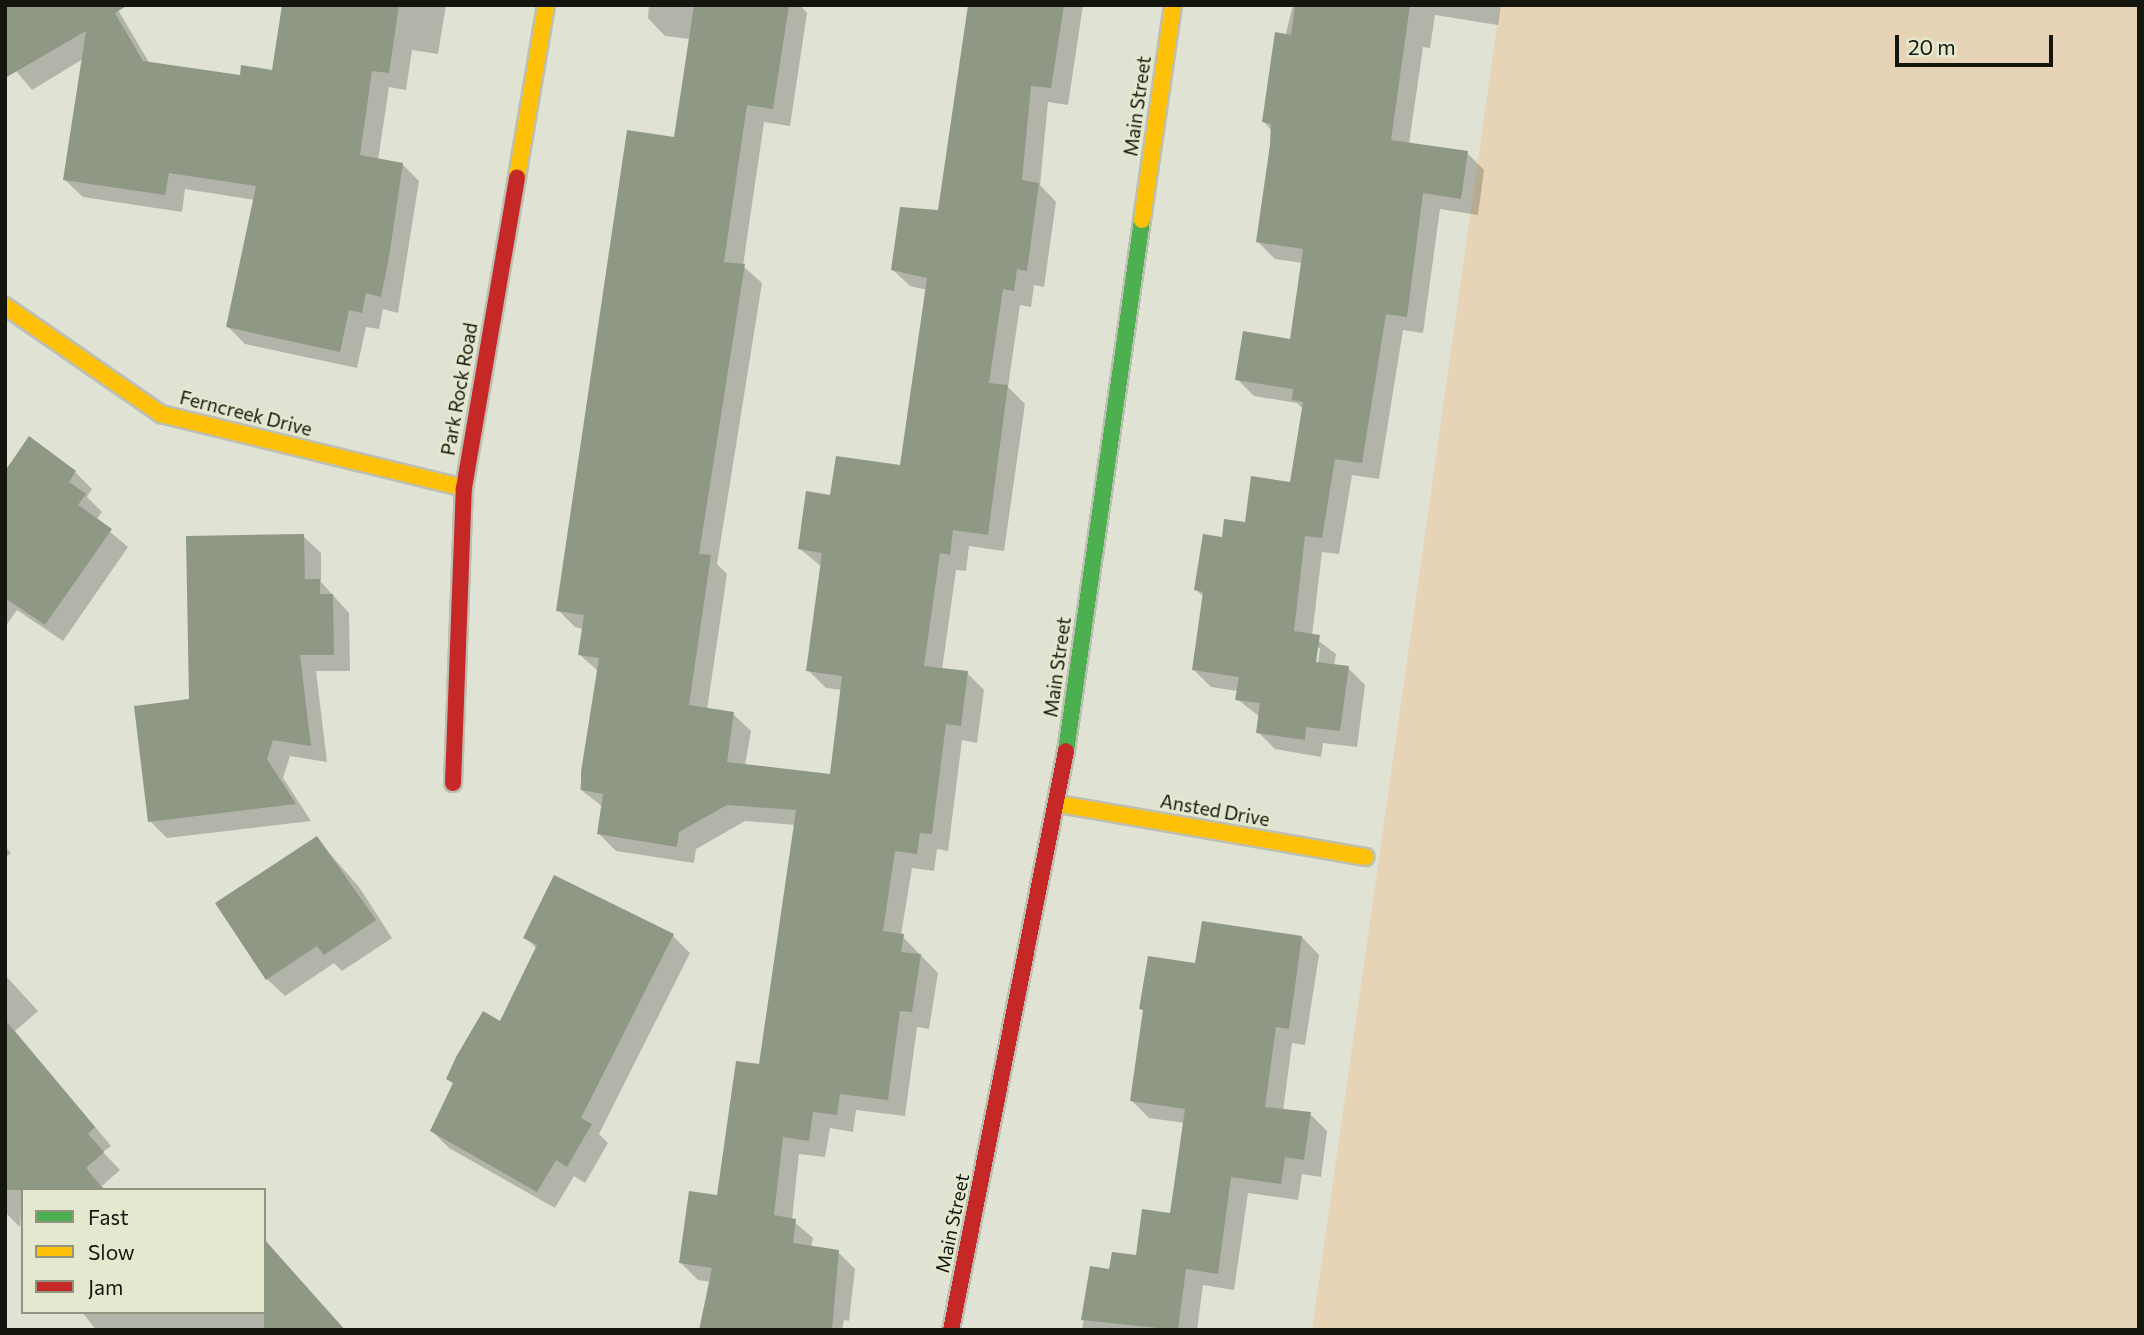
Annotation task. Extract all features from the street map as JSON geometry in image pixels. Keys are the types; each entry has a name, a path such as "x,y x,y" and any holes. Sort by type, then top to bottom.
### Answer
{"street":[{"name":"Park Rock Road","path":"453,783 464,488 546,5"},
{"name":"Main Street","path":"951,1330 1059,804 1172,5"},
{"name":"Ferncreek Drive","path":"5,306 162,414 464,488"},
{"name":"Ansted Drive","path":"1059,804 1365,857"}],"shaded area":[{"path":"1500,5 2139,5 2139,1330 1312,1330"}],"building":[{"path":"5,5 128,5 115,13 143,61 240,75 241,65 272,70 282,5 399,5 389,73 372,71 360,155 403,163 389,257 381,297 366,293 362,313 349,310 340,352 226,327 256,186 169,173 165,195 63,180 86,31 5,78"},
{"path":"694,5 789,5 773,109 747,105 724,262 745,264 699,554 711,555 689,705 734,712 727,762 830,774 842,676 806,671 822,553 798,549 806,491 830,495 836,456 900,465 927,278 891,270 900,207 938,210 968,5 1064,5 1051,88 1031,86 1022,180 1039,183 1027,271 1017,269 1014,291 1003,289 989,383 1008,385 988,535 953,530 950,555 940,553 924,666 968,671 961,726 946,724 932,834 920,833 917,854 895,851 883,931 904,934 901,952 921,954 912,1012 900,1011 888,1100 840,1094 837,1115 813,1112 809,1141 783,1137 774,1215 796,1219 793,1243 839,1250 832,1330 699,1330 712,1268 679,1263 689,1191 717,1195 736,1061 759,1064 796,810 727,805 679,832 677,847 597,834 603,794 581,790 581,772 599,658 578,655 584,615 556,611 627,130 674,137"},
{"path":"1295,5 1410,5 1391,140 1468,151 1461,199 1423,193 1407,317 1386,314 1362,463 1335,459 1322,538 1305,536 1294,631 1320,635 1316,662 1349,666 1340,731 1306,727 1305,740 1256,733 1260,703 1235,700 1239,677 1192,670 1203,592 1194,590 1203,534 1222,537 1224,519 1245,522 1251,476 1290,482 1303,402 1292,400 1293,389 1235,380 1243,331 1290,339 1303,249 1256,242 1270,145 1271,124 1262,122 1275,32 1291,35"},
{"path":"29,436 76,471 69,482 86,494 78,505 112,529 45,625 5,598 5,471"},
{"path":"304,534 305,579 320,579 320,594 333,594 334,655 300,655 311,746 273,740 267,759 296,804 148,822 134,706 189,699 186,536"},
{"path":"317,836 376,920 324,955 317,946 266,980 215,903"},
{"path":"554,875 674,934 581,1118 592,1124 567,1167 556,1160 537,1192 430,1131 453,1083 446,1079 456,1057 483,1011 500,1021 537,945 523,938"},
{"path":"1202,921 1302,936 1289,1029 1276,1027 1265,1107 1311,1112 1304,1160 1285,1157 1281,1184 1231,1177 1218,1274 1186,1269 1178,1330 1081,1320 1090,1266 1109,1269 1112,1252 1136,1255 1142,1209 1170,1213 1185,1109 1130,1101 1143,1010 1139,1009 1148,956 1195,963"},
{"path":"5,1020 95,1127 88,1134 104,1152 86,1168 102,1188 5,1190"},
{"path":"266,1241 345,1330 264,1330 266,1314"}],"traffic: fast":[{"path":"1066,751 1142,220"}],"traffic: slow":[{"path":"517,177 546,5"},
{"path":"1142,220 1173,5"},
{"path":"5,306 161,414 464,488"},
{"path":"1059,804 1365,857"}],"traffic: jam":[{"path":"453,783 464,488 517,177"},
{"path":"951,1330 1066,751"}]}
